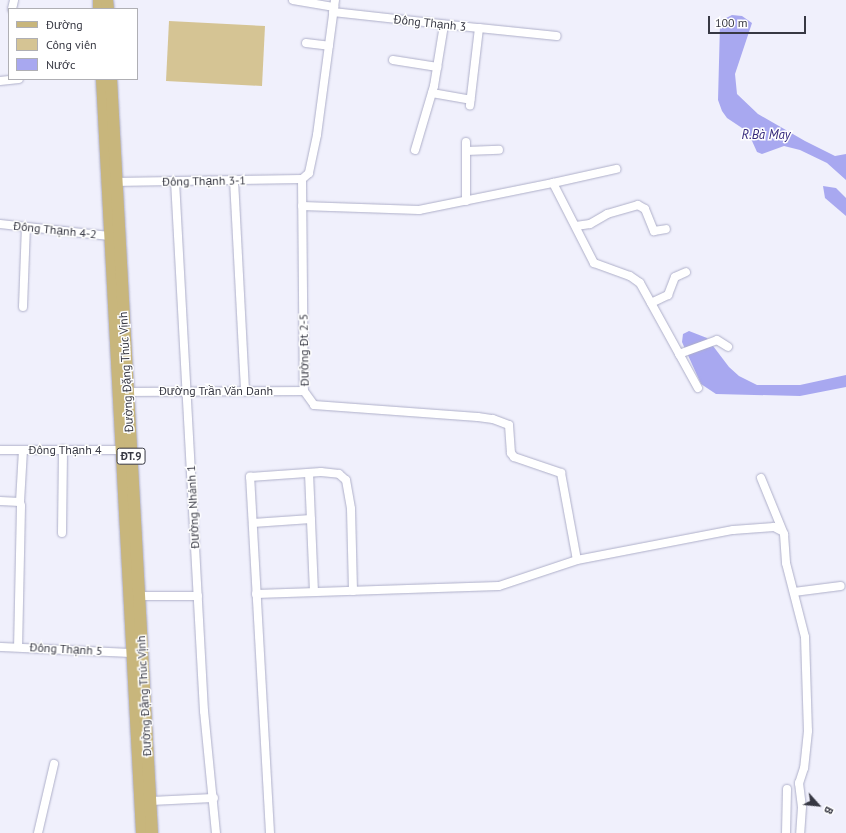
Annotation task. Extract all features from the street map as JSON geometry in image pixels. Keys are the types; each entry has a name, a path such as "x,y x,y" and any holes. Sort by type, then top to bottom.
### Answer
{"main road":[{"name":"Đường Đặng Thúc Vịnh","path":"102,80 127,392 126,450 132,653 142,833"},
{"name":"Đường Đặng Thúc Vịnh","path":"111,80 111,182 109,236 138,596 152,833"}],"street":[{"name":"Đông Thạnh 3","path":"292,0 444,25 479,28 470,102 432,93"},
{"name":"Đường Đt 2-5","path":"334,6 324,94 309,173 302,179 304,391 314,405 493,418 509,425 510,453 514,457 561,473 577,560"},
{"path":"415,150 432,93 444,25"},
{"path":"479,28 557,36"},
{"path":"306,43 329,46"},
{"path":"392,60 437,67"},
{"path":"466,142 466,201"},
{"path":"466,151 499,150"},
{"path":"302,206 419,210 616,169"},
{"name":"Đông Thạnh 3-1","path":"111,182 302,179"},
{"path":"234,180 245,392"},
{"name":"Đường Nhánh 1","path":"174,181 204,711 214,798 216,833"},
{"path":"553,183 594,263 640,283 682,353 698,388"},
{"path":"576,226 590,224 607,214 638,205 645,209 654,231 666,230"},
{"name":"Đông Thạnh 4-2","path":"0,224 109,236"},
{"path":"23,307 26,226"},
{"path":"651,303 668,296 675,277 686,272"},
{"path":"682,353 717,340 728,347"},
{"name":"Đường Trần Văn Danh","path":"127,392 304,391"},
{"path":"62,533 63,449"},
{"name":"Đông Thạnh 4","path":"0,450 126,450"},
{"path":"18,647 22,521 20,502 23,450"},
{"path":"309,474 314,592"},
{"path":"270,833 250,477 339,474 346,480 351,509 353,591"},
{"path":"761,478 780,530"},
{"path":"0,501 20,502"},
{"path":"252,522 311,519"},
{"path":"256,594 499,586 577,560 734,530 774,527 784,534 786,563 805,637 808,731 804,768 799,783 802,807 800,833"},
{"path":"794,592 841,586"},
{"path":"138,596 198,596"},
{"name":"Đông Thạnh 5","path":"0,647 132,653"},
{"path":"38,833 54,764"},
{"path":"786,833 787,789"},
{"path":"150,801 214,798"}],"green space":[{"path":"169,21 265,26 262,86 166,81"}],"water":[{"name":"R.Bà May","path":"732,15 742,16 752,23 735,74 737,94 758,114 805,141 835,156 846,154 846,180 827,163 800,150 784,146 762,154 757,152 748,132 727,118 722,111 718,100 720,24 722,20"},
{"path":"823,186 836,188 846,198 846,216 825,198"},
{"path":"689,331 707,338 729,367 739,376 757,385 800,385 846,375 846,387 800,396 716,394 701,384 682,342 683,334"}]}
